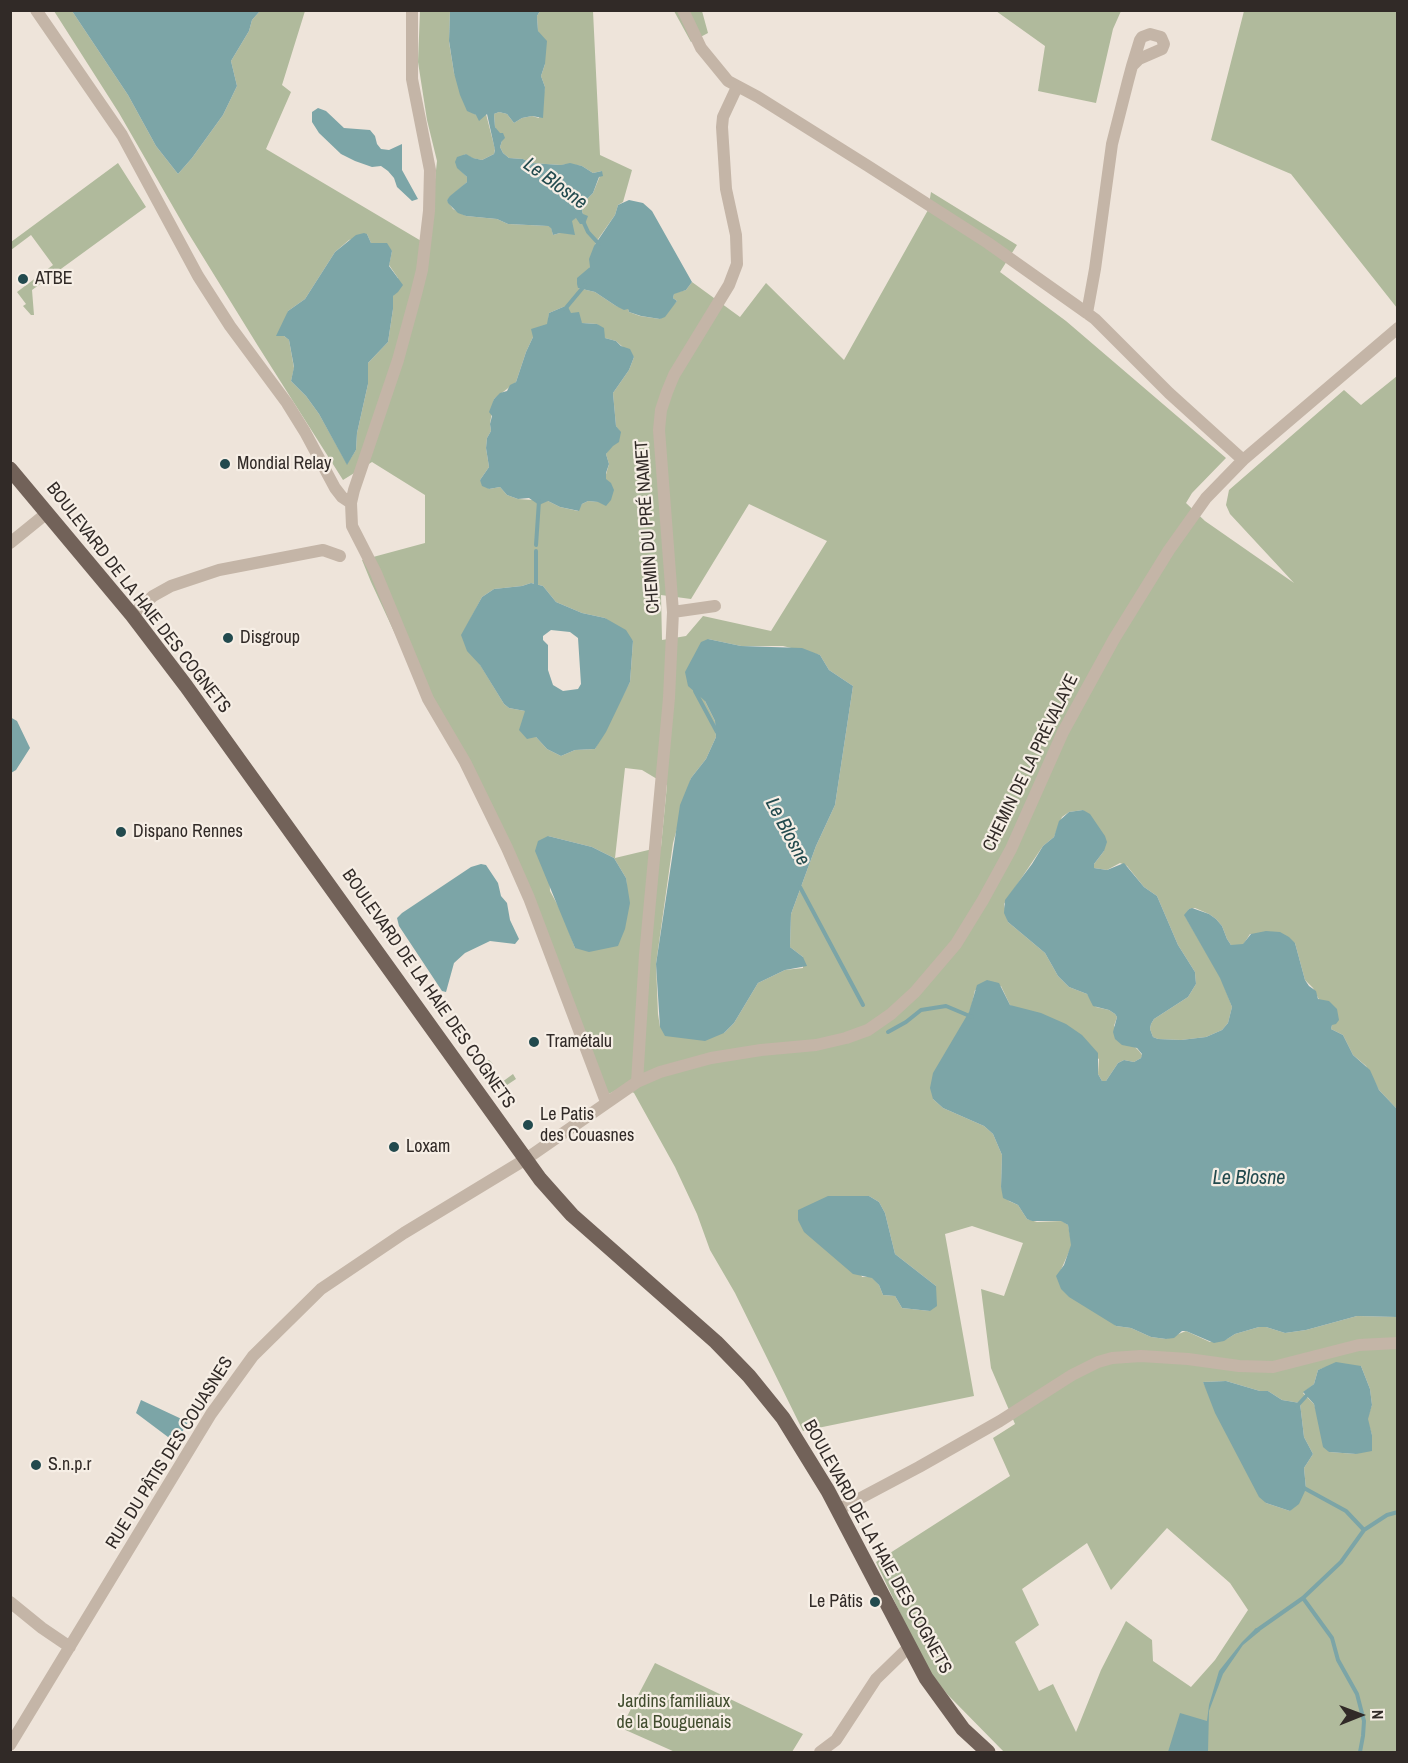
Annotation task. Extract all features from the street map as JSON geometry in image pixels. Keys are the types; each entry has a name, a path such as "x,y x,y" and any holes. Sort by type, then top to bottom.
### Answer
{"main road":[{"name":"BOULEVARD DE LA HAIE DES COGNETS","path":"10,469 132,615 186,686 526,1159 572,1215 699,1326 749,1376 795,1436 838,1510 909,1647 937,1695 963,1729 988,1752"}],"street":[{"path":"36,10 122,135 198,276 230,326 287,403 322,461 335,488 342,498 351,503"},
{"path":"412,10 412,80 430,170 429,211 422,270 398,360 351,503 352,526 376,573 428,699 465,762 529,898 606,1102"},
{"path":"684,10 693,33 710,61 728,81 758,97 988,243 1087,313 1169,393 1243,460"},
{"path":"1087,313 1108,168 1111,121 1132,66"},
{"name":"CHEMIN DU PRÉ NAMET","path":"637,1082 645,955 669,698 673,612 659,452 661,410 674,375 729,285 737,264 736,235 726,189 722,127 723,117 737,87"},
{"name":"CHEMIN DE LA PRÉVALAYE","path":"656,1074 711,1058 816,1045 846,1038 868,1030 891,1014 915,992 956,944 983,900 1011,849 1063,732 1114,639 1169,550 1206,498 1243,460 1398,328"},
{"path":"10,543 47,513"},
{"path":"132,615 153,596 171,586 219,570 323,550 340,556"},
{"path":"673,612 715,606"},
{"name":"RUE DU PÂTIS DES COUASNES","path":"10,1745 211,1414 240,1372 268,1340 321,1289 361,1260 526,1159 637,1082 656,1074"},
{"path":"838,1510 920,1467 1000,1421 1072,1375 1098,1362 1112,1358 1142,1356 1239,1366 1274,1367 1359,1345 1398,1343"},
{"path":"10,1602 70,1647"},
{"path":"820,1752 836,1740 876,1679 909,1647"}],"green space":[{"path":"54,11 72,11 128,95 156,146 178,174 223,115 237,86 231,61 249,31 252,20 260,11 305,11 282,85 291,92 266,149 428,245 437,161 427,120 418,62 420,11 450,11 449,42 454,73 473,113 486,114 495,149 494,154 482,160 465,154 457,167 467,177 467,182 447,200 453,209 466,216 497,219 508,224 548,226 551,227 553,235 569,233 572,220 583,214 586,200 593,193 602,171 593,173 582,166 531,163 523,159 509,158 500,147 502,141 495,127 494,114 499,112 507,114 514,123 532,116 539,118 545,87 541,76 545,64 537,16 540,11 593,11 600,155 632,170 623,202 618,205 615,215 596,242 590,267 578,288 595,292 616,306 628,309 629,312 660,319 677,301 673,298 674,293 686,290 692,282 740,317 766,283 844,360 928,210 931,192 1017,245 1000,272 1066,321 1226,458 1192,493 1186,503 1205,521 1294,583 1230,514 1226,505 1229,490 1344,390 1361,405 1397,376 1397,1109 1379,1090 1366,1066 1353,1055 1343,1035 1331,1029 1332,1025 1313,988 1305,980 1295,943 1250,934 1243,945 1231,945 1216,919 1195,908 1189,909 1185,916 1221,978 1232,1007 1228,1023 1222,1030 1206,1037 1181,1040 1153,1037 1150,1029 1154,1019 1188,997 1196,984 1195,972 1178,945 1157,896 1144,887 1127,866 1120,863 1107,870 1094,868 1094,864 1104,851 1083,810 1069,812 1062,817 1054,837 1043,846 1004,904 1008,922 1045,953 1058,976 1069,987 1087,994 1096,1007 1115,1014 1117,1017 1114,1026 1139,1051 1141,1058 1134,1062 1124,1060 1118,1063 1106,1081 1102,1081 1098,1074 1099,1059 1010,1005 1001,986 975,990 971,1008 933,1099 943,1108 984,1126 993,1134 1002,1155 1001,1187 1009,1201 1018,1205 1027,1219 1037,1222 1062,1221 1068,1225 1072,1245 1060,1272 1116,1326 1131,1328 1151,1337 1166,1339 1186,1331 1210,1342 1227,1339 1235,1334 1259,1327 1285,1333 1306,1330 1357,1316 1397,1317 1397,1752 1004,1752 948,1695 926,1668 876,1562 1010,1476 993,1438 1015,1424 991,1368 981,1289 1004,1296 1023,1243 972,1226 945,1234 974,1396 803,1431 735,1293 710,1250 697,1214 675,1167 634,1093 622,1087 605,1096 522,889 464,764 429,707 362,560 425,543 425,495 372,462 343,480 187,231 119,113","holes":["367,234 371,243 392,251 389,265 398,278 393,296 388,342 368,363 368,384 357,433 356,450 347,464 319,414 291,381 294,368 289,340 284,336 288,311 305,299 335,252 349,240","563,307 582,323 597,324 605,338 616,341 634,357 629,370 613,393 616,426 620,432 606,454 609,464 598,502 588,501 582,504 578,511 560,507 548,501 518,499 507,495 500,487 489,489 480,480 489,467 486,448 487,438 491,431 494,399 516,382 533,337 548,324 549,313","749,504 827,541 771,631 703,616 686,636 662,640 661,595 691,599","531,583 543,586 556,602 582,613 605,618 633,641 630,682 595,749 575,750 561,756 547,749 536,737 525,711 509,708 504,704 462,635 482,597 494,589","708,639 741,646 783,646 820,655 829,670 853,686 835,805 816,846 791,914 790,947 803,957 803,968 785,970 758,983 734,1023 724,1033 660,1027 656,964 673,843 691,778 706,759 716,737 715,721 705,701","625,768 642,770 667,785 661,847 615,858","548,836 592,847 614,858 626,878 627,889 575,948 562,913 550,891","828,1196 869,1196 879,1202 885,1213 895,1254 936,1286 930,1311 902,1308 895,1296 883,1295 879,1285 872,1277 862,1277","1361,1366 1370,1389 1372,1405 1367,1419 1372,1435 1356,1454 1329,1452 1314,1404 1303,1393 1314,1384 1318,1370 1326,1367","1226,1381 1260,1391 1268,1391 1282,1400 1300,1403 1304,1437 1313,1454 1304,1468 1306,1489 1290,1511 1266,1503 1203,1382","1167,1528 1230,1583 1248,1610 1215,1660 1191,1687 1153,1661 1152,1640 1126,1621 1101,1670 1076,1732 1053,1684 1039,1691 1015,1642 1039,1625 1022,1589 1087,1543 1111,1590"]},
{"path":"674,11 702,11 708,33 691,42"},
{"path":"996,11 1121,11 1113,29 1096,103 1038,91 1045,46"},
{"path":"1244,11 1397,11 1397,308 1291,174 1211,140"},
{"path":"118,163 146,207 32,290 34,315 31,315 23,306 26,304 17,292 53,265 31,235 11,250 11,242"},
{"path":"489,1060 493,1064 486,1069 498,1085 513,1074 516,1079 495,1093 478,1068"},
{"name":"Jardins familiaux de la Bouguenais","path":"655,1663 803,1734 792,1752 675,1752 621,1728"}],"water":[{"path":"72,11 260,11 252,20 249,31 231,61 237,86 223,115 178,174 156,146 128,95"},
{"path":"450,11 540,11 537,16 538,31 547,41 545,64 541,76 545,87 543,118 532,116 514,123 507,114 499,112 494,114 495,127 503,133 505,138 500,147 509,158 523,159 531,163 561,165 570,163 582,166 593,173 602,171 603,176 599,177 582,211 588,216 585,224 580,224 576,218 572,221 575,235 560,233 553,235 548,226 508,224 497,219 466,216 458,213 448,203 450,196 467,182 467,177 457,168 455,162 457,157 466,154 482,160 494,154 495,150 487,114 479,121 476,115 467,111 460,95 449,41"},
{"path":"318,108 326,111 344,128 370,130 381,149 389,150 402,144 402,170 418,199 412,201 397,187 394,178 381,166 372,167 341,154 319,133 312,122 312,112"},
{"path":"629,200 643,203 652,211 692,282 686,290 674,294 673,298 677,301 665,317 660,319 629,312 628,309 624,310 616,306 595,292 578,288 577,278 590,267 589,259 594,246 615,215 618,205"},
{"path":"367,234 371,243 387,243 392,251 389,266 403,285 393,296 388,342 368,363 368,384 357,433 356,450 347,465 319,414 291,381 294,367 289,340 284,336 276,336 288,311 305,299 335,252 356,235"},
{"path":"568,307 571,313 579,312 582,323 597,324 604,328 605,338 630,349 634,357 629,370 613,393 616,426 621,432 619,442 606,454 609,464 606,479 614,490 611,500 606,506 588,501 582,504 579,511 560,507 548,501 539,505 529,498 518,499 507,495 500,487 489,489 482,486 480,480 489,467 486,448 487,438 491,431 492,416 489,412 494,399 516,382 533,337 531,329 547,324 549,313"},
{"path":"531,583 543,586 556,602 582,613 605,618 626,630 633,641 630,682 606,732 595,749 575,750 561,756 547,749 536,737 527,739 519,730 525,711 509,708 504,704 480,665 467,651 461,635 482,597 494,589","holes":["551,630 570,632 578,638 581,684 578,689 563,691 553,685 548,670 548,645 543,640 543,636"]},
{"path":"708,639 741,646 802,648 820,655 829,670 853,686 835,805 816,846 791,914 790,947 803,957 807,966 785,970 758,983 734,1023 724,1033 705,1041 665,1036 660,1027 656,964 680,805 691,778 706,759 716,737 715,721 705,701 688,686 685,672 701,642"},
{"path":"10,717 17,721 30,748 16,770 11,773"},
{"name":"Le Blosne","path":"1083,810 1090,814 1107,842 1094,868 1107,870 1124,863 1144,887 1157,896 1178,945 1195,972 1196,984 1188,997 1154,1019 1150,1029 1153,1037 1181,1040 1206,1037 1222,1030 1228,1023 1232,1007 1220,978 1184,915 1192,908 1216,919 1231,945 1243,944 1251,934 1266,931 1280,932 1289,937 1295,943 1305,980 1309,986 1316,991 1318,999 1329,1001 1337,1009 1339,1020 1332,1025 1331,1029 1343,1035 1353,1055 1370,1070 1379,1090 1397,1109 1397,1317 1357,1316 1306,1330 1285,1333 1259,1327 1214,1343 1186,1331 1182,1331 1174,1338 1166,1339 1151,1337 1131,1328 1116,1326 1069,1297 1061,1289 1056,1276 1064,1265 1071,1245 1068,1225 1061,1221 1027,1219 1018,1205 1003,1198 1002,1155 993,1134 984,1126 943,1108 933,1099 930,1088 933,1073 969,1012 977,985 987,980 999,983 1010,1005 1041,1013 1066,1024 1082,1035 1098,1053 1098,1074 1102,1081 1106,1081 1118,1063 1124,1060 1134,1062 1141,1058 1142,1054 1137,1048 1122,1045 1115,1039 1113,1032 1117,1017 1115,1014 1093,1006 1087,994 1069,987 1058,976 1045,953 1008,922 1004,913 1005,900 1043,846 1054,837 1059,821 1069,812"},
{"path":"548,836 592,847 614,858 626,878 630,903 625,929 618,946 589,952 575,948 535,851 538,841"},
{"path":"486,865 498,883 519,939 515,944 490,941 465,953 454,963 446,992 442,991 399,926 397,918 471,867"},
{"path":"828,1196 869,1196 879,1202 885,1213 895,1254 936,1286 937,1306 930,1311 902,1308 895,1296 883,1295 879,1285 872,1278 853,1274 804,1232 798,1220 798,1210"},
{"path":"1336,1362 1361,1366 1370,1389 1372,1405 1368,1419 1372,1435 1372,1451 1356,1454 1329,1452 1323,1447 1314,1404 1303,1392 1314,1384 1318,1370"},
{"path":"1226,1381 1260,1391 1268,1391 1282,1400 1300,1403 1304,1437 1313,1454 1304,1468 1306,1489 1299,1504 1290,1511 1266,1503 1259,1497 1215,1413 1203,1382"},
{"path":"141,1400 188,1422 176,1443 136,1413"},
{"path":"1256,1628 1260,1631 1243,1645 1223,1674 1209,1711 1208,1752 1168,1752 1180,1713 1207,1721 1209,1705 1219,1671"}],"waterway":[{"name":"Le Blosne","path":"583,221 588,232 599,244"},
{"name":"Le Blosne","path":"565,309 585,285"},
{"name":"Le Blosne","path":"536,545 539,501"},
{"name":"Le Blosne","path":"536,551 536,588"},
{"name":"Le Blosne","path":"695,691 717,732"},
{"name":"Le Blosne","path":"800,887 863,1005"},
{"name":"Le Blosne","path":"888,1032 921,1010 946,1006 972,1017"},
{"name":"Le Blosne","path":"1297,1406 1308,1394"},
{"name":"Le Blosne","path":"1304,1488 1346,1511 1364,1530"},
{"name":"Le Blosne","path":"1256,1631 1303,1598 1341,1562 1364,1530 1387,1515 1398,1512"},
{"path":"1303,1598 1332,1638 1338,1660 1357,1694 1364,1721 1360,1752"}],"place":[{"name":"ATBE","path":"23,279"},
{"name":"Mondial Relay","path":"225,464"},
{"name":"Disgroup","path":"228,638"},
{"name":"Dispano Rennes","path":"121,832"},
{"name":"Tramétalu","path":"534,1042"},
{"name":"Le Patis des Couasnes","path":"528,1125"},
{"name":"Loxam","path":"394,1147"},
{"name":"S.n.p.r","path":"36,1465"},
{"name":"Le Pâtis","path":"875,1602"}]}
